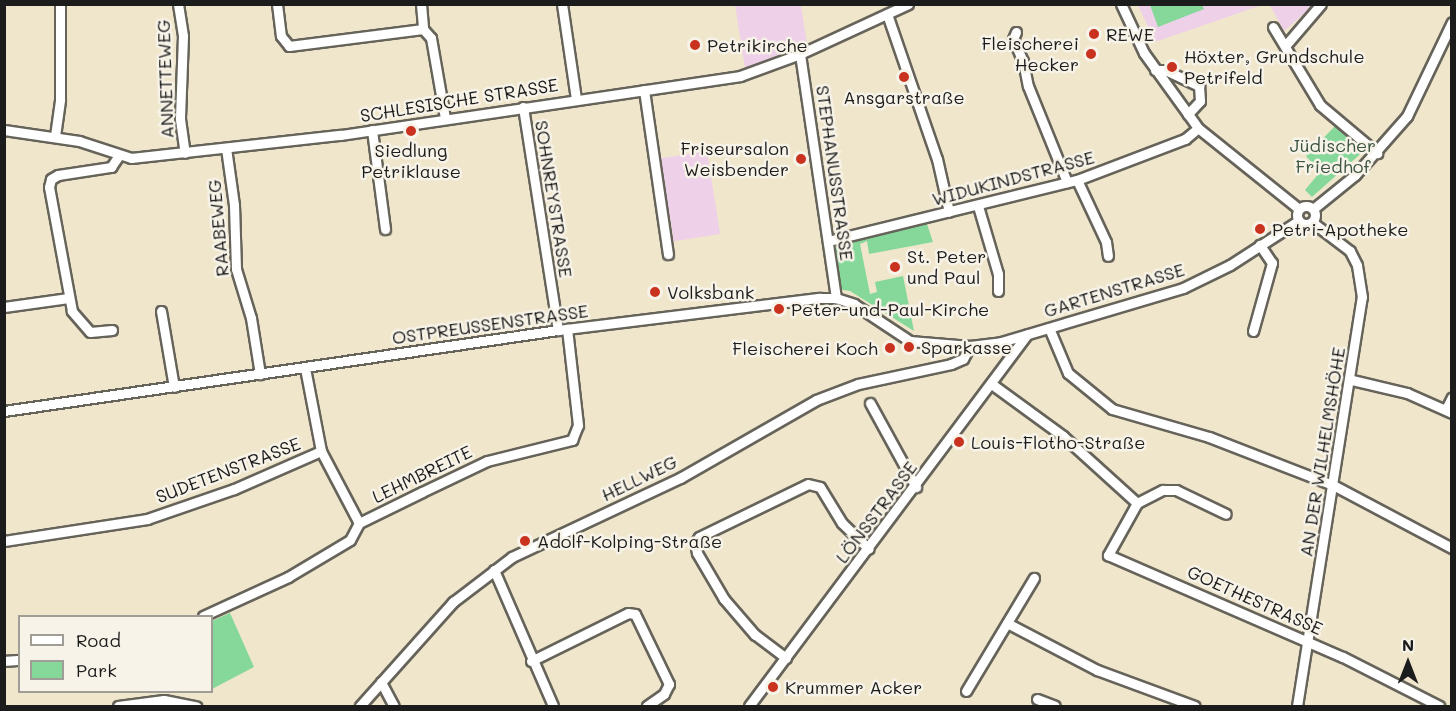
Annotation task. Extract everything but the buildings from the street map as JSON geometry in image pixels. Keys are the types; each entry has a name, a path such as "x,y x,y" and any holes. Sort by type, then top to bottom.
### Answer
{"street":[{"path":"55,136 60,99 60,4"},
{"name":"ANNETTEWEG","path":"178,4 183,36 180,118 185,153"},
{"path":"277,4 281,36 289,46 423,30"},
{"path":"421,4 423,30 431,38 445,118"},
{"path":"562,4 576,99"},
{"name":"SCHLESISCHE STRASSE","path":"4,130 55,136 119,155 150,157 372,130 740,76 800,54 908,4"},
{"path":"1121,4 1155,70 1198,128 1299,209 1313,209 1377,153 1407,116 1452,22"},
{"path":"1285,46 1321,4"},
{"path":"886,14 923,117 949,212"},
{"path":"1273,27 1320,105 1377,153"},
{"path":"1016,32 1013,39 1023,61 1028,87 1067,182"},
{"name":"STEPHANUSSTRASSE","path":"800,54 836,298"},
{"path":"1155,70 1165,70 1199,86 1200,101 1188,114"},
{"path":"644,90 668,254"},
{"name":"SOHNREYSTRASSE","path":"523,107 562,330"},
{"name":"WIDUKINDSTRASSE","path":"828,241 1077,180 1185,139 1198,128"},
{"path":"372,130 385,229"},
{"name":"RAABEWEG","path":"226,148 234,205 236,269 251,318 260,374"},
{"path":"112,330 90,332 82,327 68,298 51,179 111,166 119,155"},
{"path":"1077,180 1106,242 1108,256"},
{"path":"978,206 998,274 998,291"},
{"path":"1299,209 1298,220 1305,224 1312,222 1313,209"},
{"name":"GARTENSTRASSE","path":"970,346 1027,335 1183,288 1260,245 1298,220"},
{"name":"AN DER WILHELMSHÖHE","path":"1297,706 1352,380 1361,280 1350,251 1312,222"},
{"path":"1253,331 1272,263 1260,245"},
{"path":"4,307 68,298"},
{"path":"836,298 854,304 910,341 970,346"},
{"name":"OSTPREUSSENSTRASSE","path":"4,411 562,330 836,298"},
{"path":"161,311 174,387"},
{"path":"1048,328 1068,373 1112,409 1209,437 1333,485 1452,548"},
{"name":"LEHMBREITE","path":"205,615 255,594 325,556 350,540 359,523 487,461 576,436 578,425 562,330"},
{"name":"LÖNSSTRASSE","path":"749,706 993,385 1027,335"},
{"name":"HELLWEG","path":"360,706 453,602 494,570 539,543 680,478 816,400 858,384 951,364 963,359 970,346"},
{"path":"306,368 321,450 359,523"},
{"path":"1352,380 1407,393 1449,411 1452,397"},
{"path":"993,385 1063,436 1137,503 1163,490 1176,490 1226,514"},
{"path":"870,403 916,487"},
{"name":"SUDETENSTRASSE","path":"4,541 147,519 234,489 321,450"},
{"path":"786,658 755,635 724,599 697,553 695,543 699,537 808,483 820,487 843,524 869,549"},
{"name":"GOETHESTRASSE","path":"1137,503 1108,555 1308,642 1439,706"},
{"path":"494,570 531,661 553,706"},
{"path":"966,691 1034,578"},
{"path":"531,661 628,613 635,614 669,684 664,694 646,706"},
{"path":"1007,623 1097,670 1195,706"},
{"path":"381,682 394,706"},
{"path":"1037,699 1055,706"},
{"path":"118,706 164,700 196,706"}],"shaded area":[{"path":"735,5 801,5 807,44 745,68"},
{"path":"1138,5 1262,5 1155,42"},
{"path":"1270,5 1314,5 1284,31"},
{"path":"707,151 720,234 674,241 661,158"}],"green space":[{"path":"1150,5 1202,5 1204,9 1158,27"},
{"name":"Jüdischer Friedhof","path":"1337,124 1366,149 1312,197 1305,190 1320,172 1306,156"},
{"path":"926,221 933,242 869,254 867,241 860,244 870,294 877,292 875,282 903,276 914,331 850,291 837,289 832,243"},
{"path":"230,613 254,667 213,688 213,621"}],"place":[{"name":"REWE","path":"1094,34"},
{"name":"Petrikirche","path":"695,45"},
{"name":"Fleischerei Hecker","path":"1091,54"},
{"name":"Höxter, Grundschule Petrifeld","path":"1172,67"},
{"name":"Ansgarstraße","path":"904,77"},
{"name":"Siedlung Petriklause","path":"411,131"},
{"name":"Friseursalon Weisbender","path":"801,159"},
{"name":"Petri-Apotheke","path":"1260,229"},
{"name":"St. Peter und Paul","path":"895,267"},
{"name":"Volksbank","path":"655,292"},
{"name":"Peter-und-Paul-Kirche","path":"779,309"},
{"name":"Sparkasse","path":"909,347"},
{"name":"Fleischerei Koch","path":"890,348"},
{"name":"Louis-Flotho-Straße","path":"959,442"},
{"name":"Adolf-Kolping-Straße","path":"525,541"},
{"name":"Krummer Acker","path":"773,687"}]}
